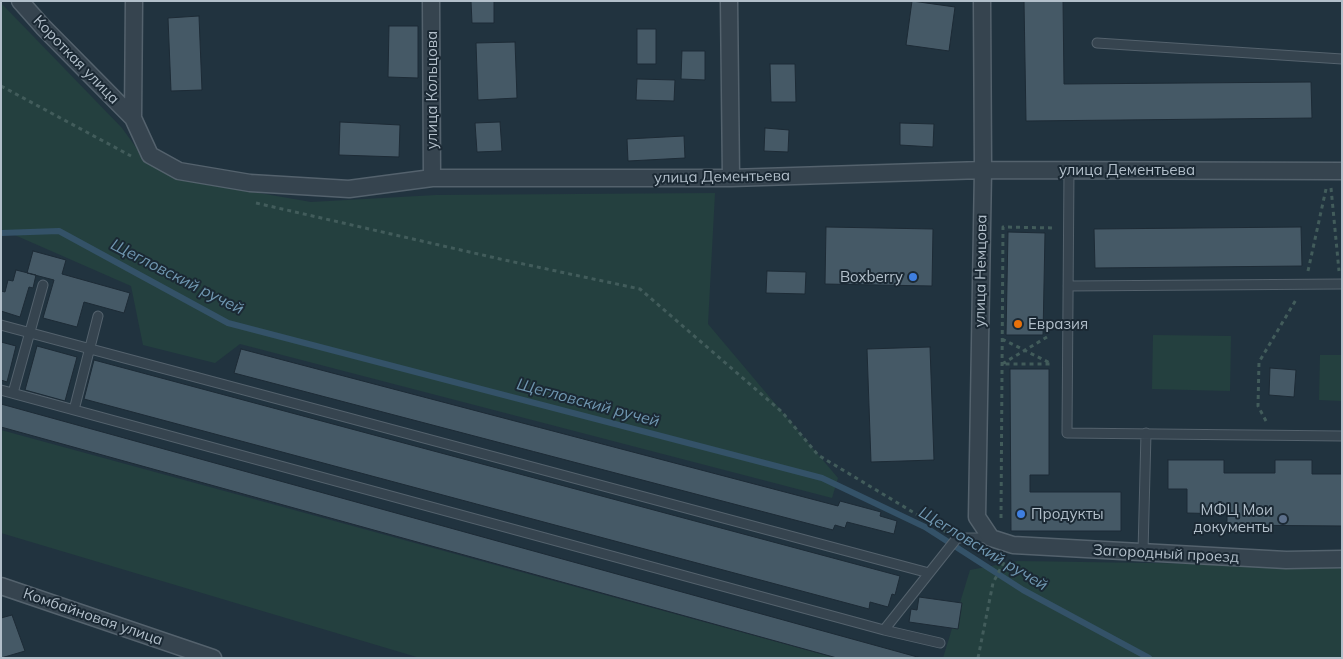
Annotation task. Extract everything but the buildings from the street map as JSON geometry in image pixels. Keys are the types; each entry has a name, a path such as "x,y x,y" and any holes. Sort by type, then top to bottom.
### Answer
{"street":[{"name":"Короткая улица","path":"20,1 43,27 133,118"},
{"path":"133,118 134,1"},
{"name":"улица Кольцова","path":"432,1 432,178"},
{"path":"729,1 731,178"},
{"name":"улица Немцова","path":"982,1 983,170 977,518 1001,541"},
{"name":"улица Дементьева","path":"133,118 150,155 179,171 250,183 349,189 432,178 731,178 983,170 1342,171"},
{"name":"Загородный проезд","path":"1001,541 1286,560 1342,559"},
{"name":"Комбайновая улица","path":"1,586 213,658"}],"lane":[{"path":"1097,43 1342,59"},
{"path":"1069,170 1067,433 1342,436"},
{"path":"1068,286 1342,284"},
{"path":"13,393 43,285"},
{"path":"74,410 98,316"},
{"path":"1,325 929,573"},
{"path":"1,390 884,630 940,643"},
{"path":"1144,552 1146,434"},
{"path":"884,630 957,539 1001,541"}],"path":[{"path":"1,86 138,160"},
{"path":"248,201 640,290 782,412 818,455 957,539"},
{"path":"978,658 1001,541 1003,227 1068,228"},
{"path":"1338,265 1342,269"},
{"path":"1002,364 1047,337"},
{"path":"1002,339 1051,364"},
{"path":"1002,364 1067,364"}],"green space":[{"path":"1,3 122,128 140,153 202,183 311,202 436,195 715,193 708,324 838,478 832,498 240,344 215,363 143,345 131,286 1,229"},
{"path":"1153,335 1231,336 1230,391 1152,389"},
{"path":"1320,355 1342,355 1342,401 1319,400"},
{"path":"1,430 836,658 420,658 1,533"},
{"path":"1018,561 1342,566 1342,658 943,658 970,570"}],"waterway":[{"name":"Щегловский ручей","path":"1,233 59,231 228,323 822,478 925,527 1023,590 1149,658"}],"place":[{"name":"Boxberry","path":"913,277"},
{"name":"Евразия","path":"1018,324"},
{"name":"Продукты","path":"1021,514"},
{"name":"МФЦ Мои документы","path":"1283,519"}]}
